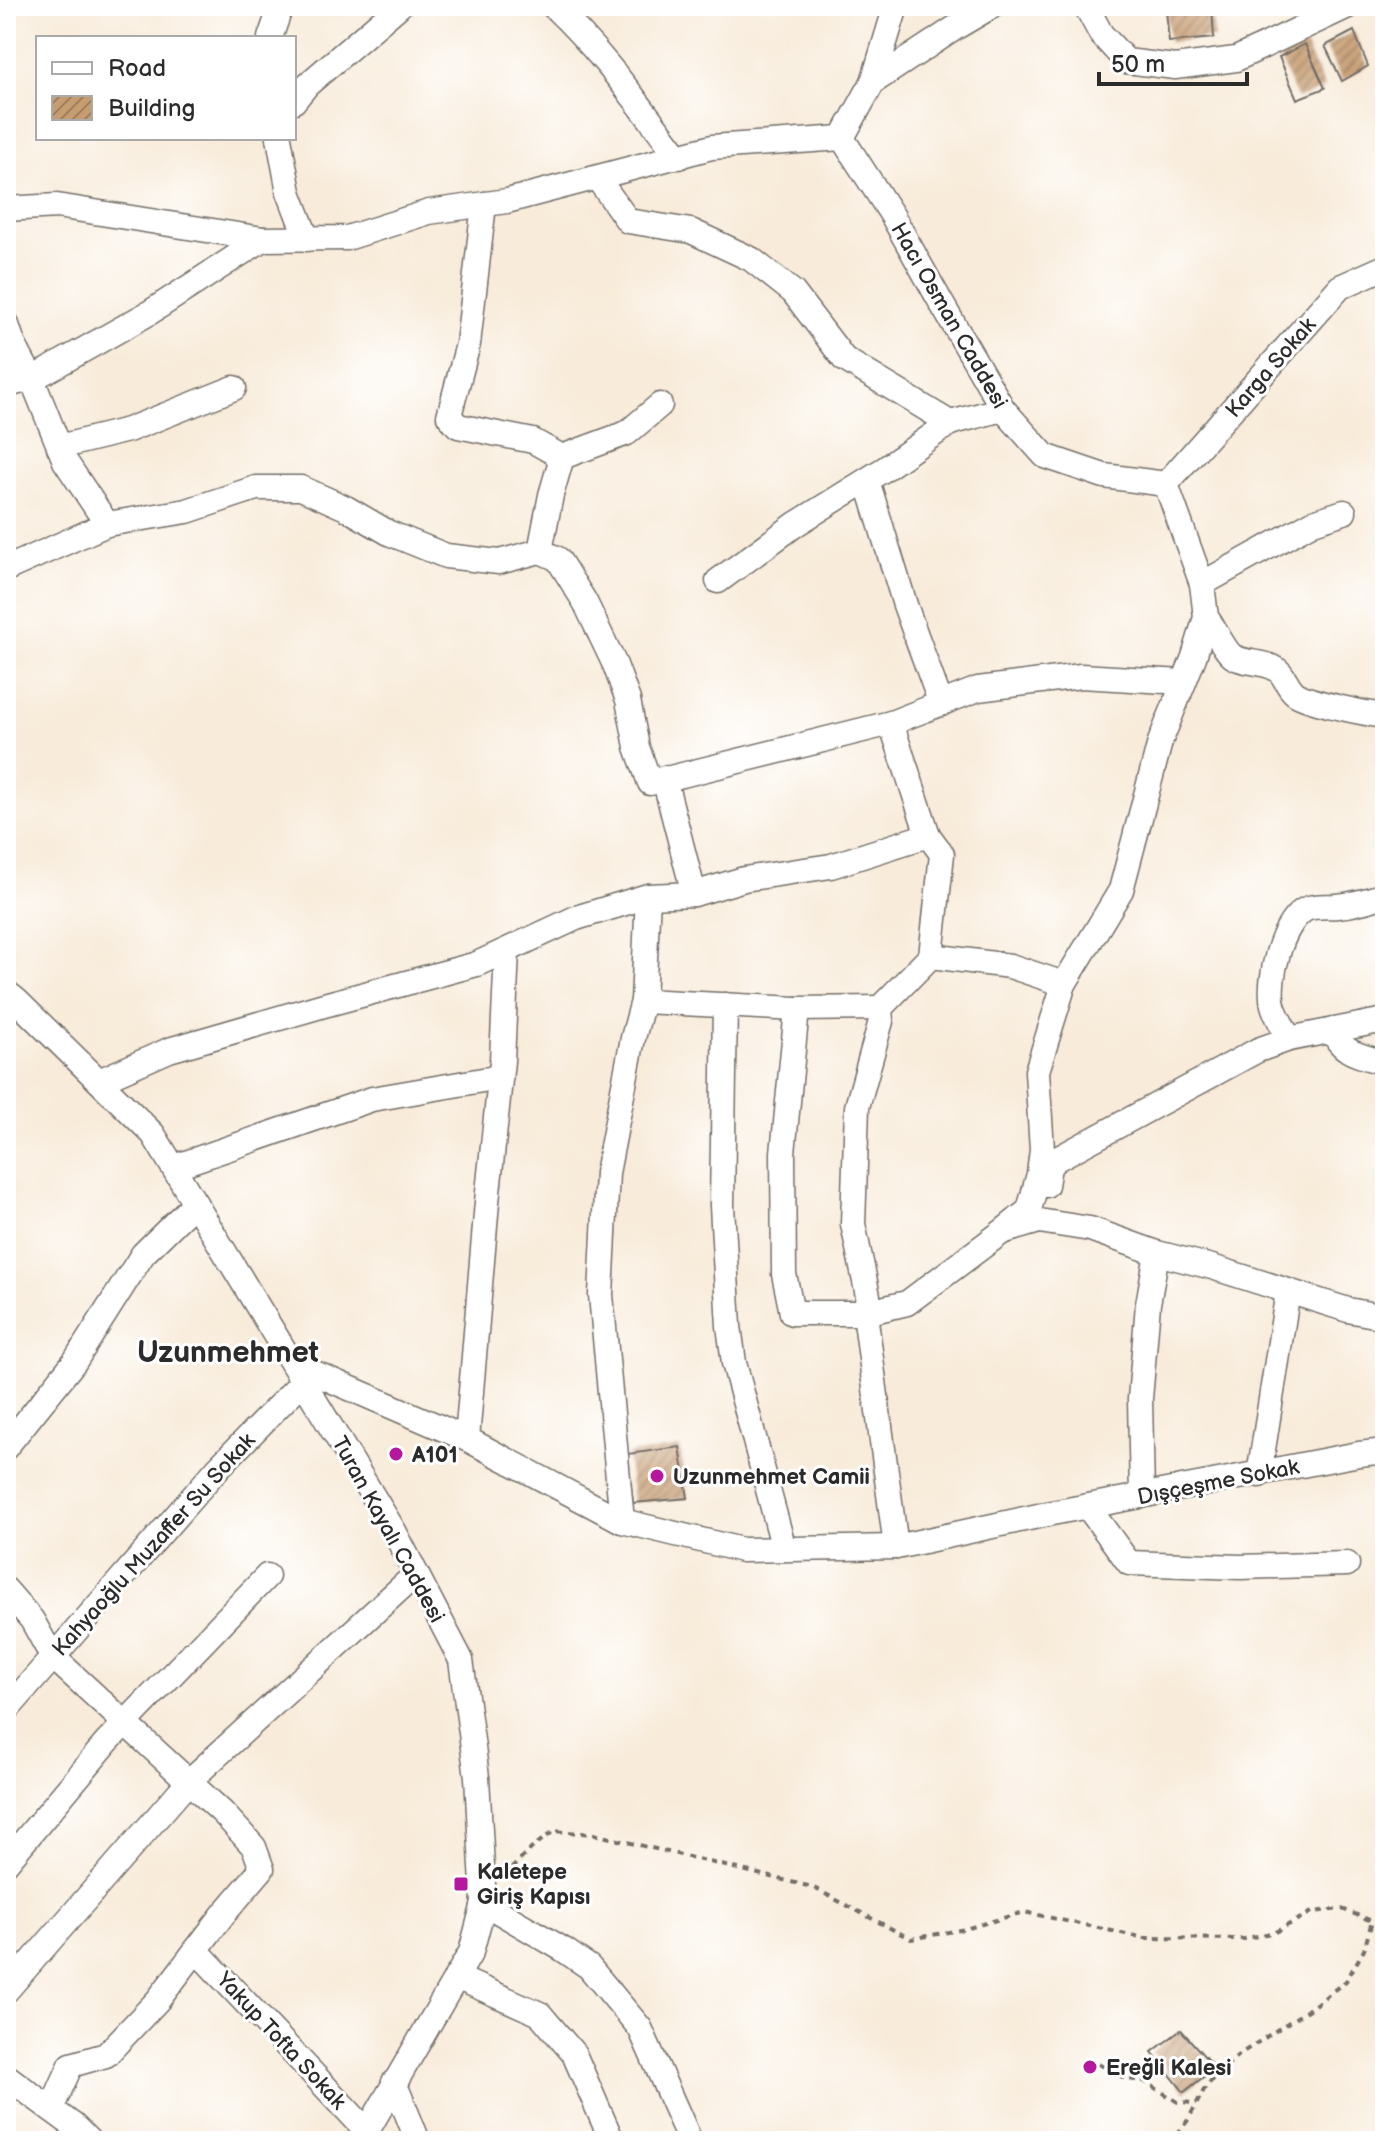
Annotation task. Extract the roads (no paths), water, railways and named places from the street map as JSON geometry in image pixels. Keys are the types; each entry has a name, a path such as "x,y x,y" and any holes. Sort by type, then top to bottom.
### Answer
{"street":[{"path":"271,36 281,6"},
{"path":"296,99 307,85 399,6"},
{"path":"553,6 604,60 679,157"},
{"path":"6,209 57,206 263,239 347,238 429,212 507,201 712,147 842,138 873,82 896,6"},
{"path":"873,82 992,6"},
{"path":"1086,6 1101,34 1126,61 1175,67 1236,59 1348,6"},
{"name":"Hacı Osman Caddesi","path":"842,138 892,215 1003,409 1045,456 1104,476 1166,484"},
{"path":"279,140 289,192 307,239"},
{"path":"598,179 628,221 691,231 751,259 793,292 844,359 950,423"},
{"path":"484,204 468,344 449,416 458,426 533,441 562,457 627,433 660,405"},
{"path":"6,385 32,379 149,313 263,239"},
{"name":"Karga Sokak","path":"1166,484 1340,287 1385,267"},
{"path":"6,322 65,461 107,524"},
{"path":"59,447 128,430 234,388"},
{"path":"718,581 796,524 950,423 1003,409"},
{"path":"540,551 562,457"},
{"path":"867,480 905,605 941,704"},
{"path":"1049,1155 1037,1071 1064,984 1121,890 1160,742 1194,657 1206,617 1202,584 1166,484"},
{"path":"6,569 107,524 187,511 256,488 301,488 346,508 389,533 446,556 499,562 540,551 558,559 585,602 615,665 628,700 637,747 650,783 891,723 978,689 1081,676 1183,682"},
{"path":"1202,584 1313,522 1344,512"},
{"path":"1206,617 1225,650 1234,657 1280,671 1288,686 1302,698 1385,716"},
{"path":"643,1001 797,1009 880,1008 931,956 942,854 928,835 891,723"},
{"path":"664,779 694,894"},
{"path":"99,1081 169,1050 477,964 576,918 648,896 694,894 744,879 831,866 928,835"},
{"path":"1289,1039 1273,1004 1272,988 1277,956 1292,922 1304,910 1313,907 1356,903 1385,895"},
{"path":"622,1521 601,1295 607,1173 643,1001 648,896"},
{"path":"467,1439 500,1077 507,951"},
{"path":"931,956 1010,966 1064,984"},
{"name":"Turan Kayalı Caddesi","path":"6,992 153,1134 394,1531 461,1660 477,1777 484,1903 471,1952 363,2136"},
{"path":"725,1005 722,1206 729,1326 734,1363 784,1549"},
{"path":"880,1008 881,1021 857,1107 853,1224 868,1296 865,1313 896,1547"},
{"path":"797,1009 783,1153 784,1274 792,1313 865,1313 907,1303 1002,1232 1038,1213 1157,1253 1348,1310 1385,1317"},
{"path":"1038,1213 1039,1174 1049,1155 1245,1057 1289,1039 1385,1020"},
{"path":"1333,1030 1336,1040 1347,1050 1385,1063"},
{"path":"174,1167 372,1099 500,1077"},
{"path":"6,1447 75,1361 143,1254 195,1203"},
{"path":"1142,1496 1140,1399 1148,1304 1157,1253"},
{"path":"1259,1474 1288,1291"},
{"name":"Dışçeşme Sokak","path":"299,1372 467,1439 622,1521 742,1550 896,1547 1087,1506 1385,1451"},
{"name":"Kahyaoğlu Muzaffer Su Sokak","path":"6,1711 299,1372"},
{"path":"1087,1506 1129,1563 1240,1567 1347,1564"},
{"path":"6,1991 188,1782 416,1574"},
{"path":"6,1863 125,1723 267,1576"},
{"path":"6,1590 32,1620 52,1656 188,1782"},
{"name":"Yakup Tofta Sokak","path":"51,2109 71,2065 106,2055 158,2000 262,1869 254,1847 223,1813 188,1782"},
{"path":"484,1903 589,1967 640,2028 690,2141"},
{"name":"Yakup Tofta Sokak","path":"196,1950 363,2136"},
{"path":"456,1977 540,2014 574,2054 612,2141"},
{"path":"6,2076 89,2141"},
{"path":"394,2082 418,2141"}],"place":[{"name":"A101","path":"396,1454"},
{"name":"Uzunmehmet Camii","path":"657,1476"},
{"name":"Kaletepe Giriş Kapısı","path":"461,1884"},
{"name":"Ereğli Kalesi","path":"1090,2067"}],"district":[{"name":"Uzunmehmet","path":"228,1352"}]}
